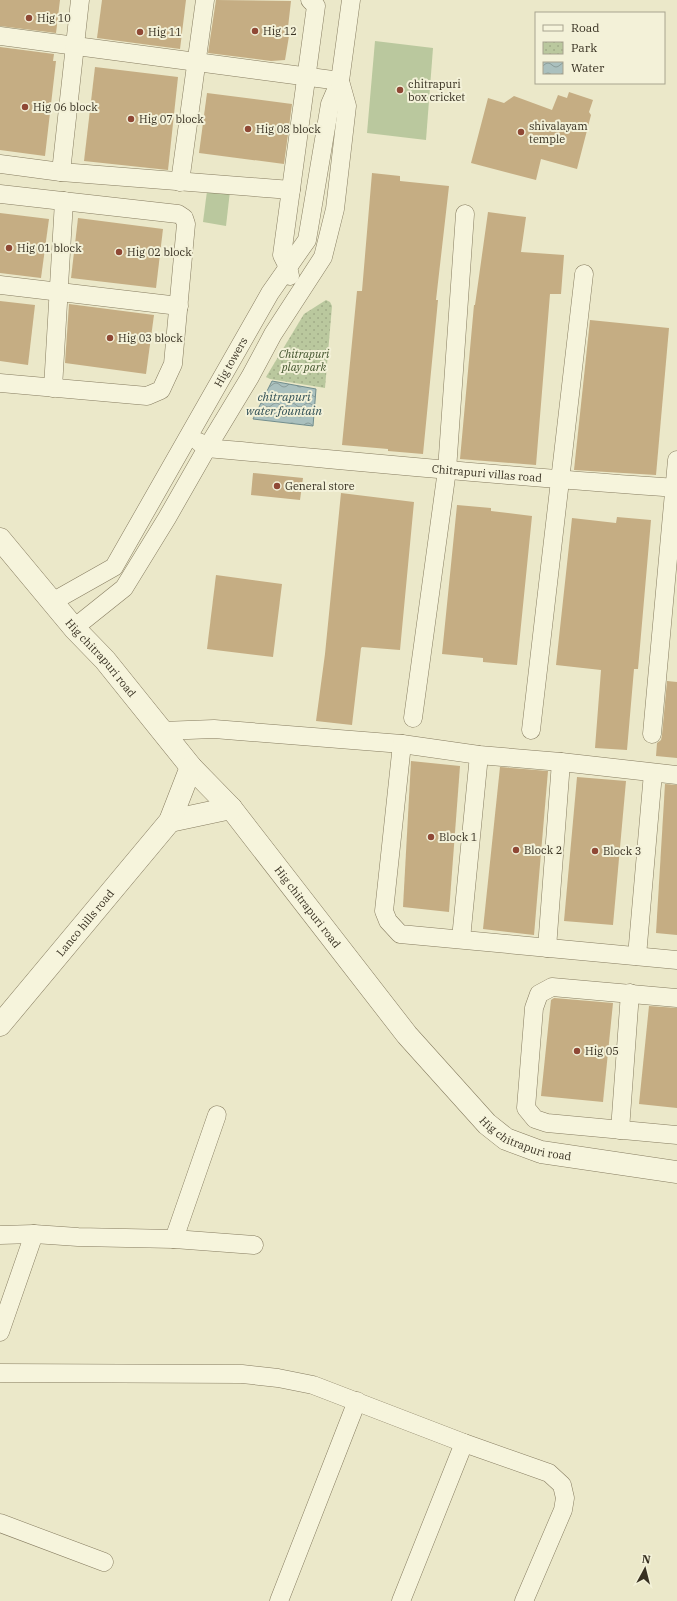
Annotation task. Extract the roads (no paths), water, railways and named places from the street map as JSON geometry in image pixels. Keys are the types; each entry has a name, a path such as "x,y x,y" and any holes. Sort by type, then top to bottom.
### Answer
{"street":[{"path":"61,172 80,0"},
{"path":"180,182 205,0"},
{"path":"296,298 288,267 282,254 316,6 310,0"},
{"path":"74,628 124,588 250,377 273,334 323,258 335,209 347,106 340,81 351,0"},
{"path":"0,36 340,81"},
{"name":"Hig towers","path":"52,602 114,567 270,293 307,240 330,104 340,81"},
{"path":"0,164 61,172 291,190"},
{"path":"0,194 178,214 184,218 186,224 173,364 161,390 147,396 0,383"},
{"path":"53,388 64,201"},
{"path":"413,718 447,470 465,214"},
{"path":"531,730 584,274"},
{"path":"0,285 178,306"},
{"path":"189,435 207,448"},
{"name":"Chitrapuri villas road","path":"207,448 447,470 676,487"},
{"path":"652,734 676,487 677,460"},
{"name":"Hig chitrapuri road","path":"0,539 74,628 105,660 191,767 231,808 407,1035 487,1124 506,1139 540,1152 677,1172"},
{"path":"162,731 214,729 402,744 479,755 561,762 677,775"},
{"path":"402,744 384,910 388,921 400,934 677,960"},
{"path":"461,940 479,755"},
{"path":"547,948 561,762"},
{"name":"Lanco hills road","path":"0,1025 170,821 191,767"},
{"path":"637,956 652,773"},
{"path":"170,821 231,808"},
{"path":"677,998 552,987 540,994 534,1008 526,1108 535,1119 547,1123 677,1135"},
{"path":"620,1130 630,993"},
{"path":"174,1239 217,1115"},
{"path":"0,1332 34,1234"},
{"path":"0,1235 34,1234 78,1237 174,1239 254,1245"},
{"path":"0,1373 242,1374 278,1378 313,1385 464,1443 549,1473 562,1485 565,1498 563,1510 524,1601"},
{"path":"279,1601 357,1401"},
{"path":"401,1601 464,1443"},
{"path":"0,1523 104,1562"}],"water":[{"name":"chitrapuri water fountain","path":"272,381 316,389 313,426 253,419"}],"place":[{"name":"Hig 10","path":"29,18"},
{"name":"Hig 12","path":"255,31"},
{"name":"Hig 11","path":"140,32"},
{"name":"chitrapuri box cricket","path":"400,90"},
{"name":"Hig 06 block","path":"25,107"},
{"name":"Hig 07 block","path":"131,119"},
{"name":"Hig 08 block","path":"248,129"},
{"name":"shivalayam temple","path":"521,132"},
{"name":"Hig 01 block","path":"9,248"},
{"name":"Hig 02 block","path":"119,252"},
{"name":"Hig 03 block","path":"110,338"},
{"name":"General store","path":"277,486"},
{"name":"Block 1","path":"431,837"},
{"name":"Block 2","path":"516,850"},
{"name":"Block 3","path":"595,851"},
{"name":"Hig 05","path":"577,1051"}],"park label":[{"name":"Chitrapuri play park","path":"304,360"}]}
